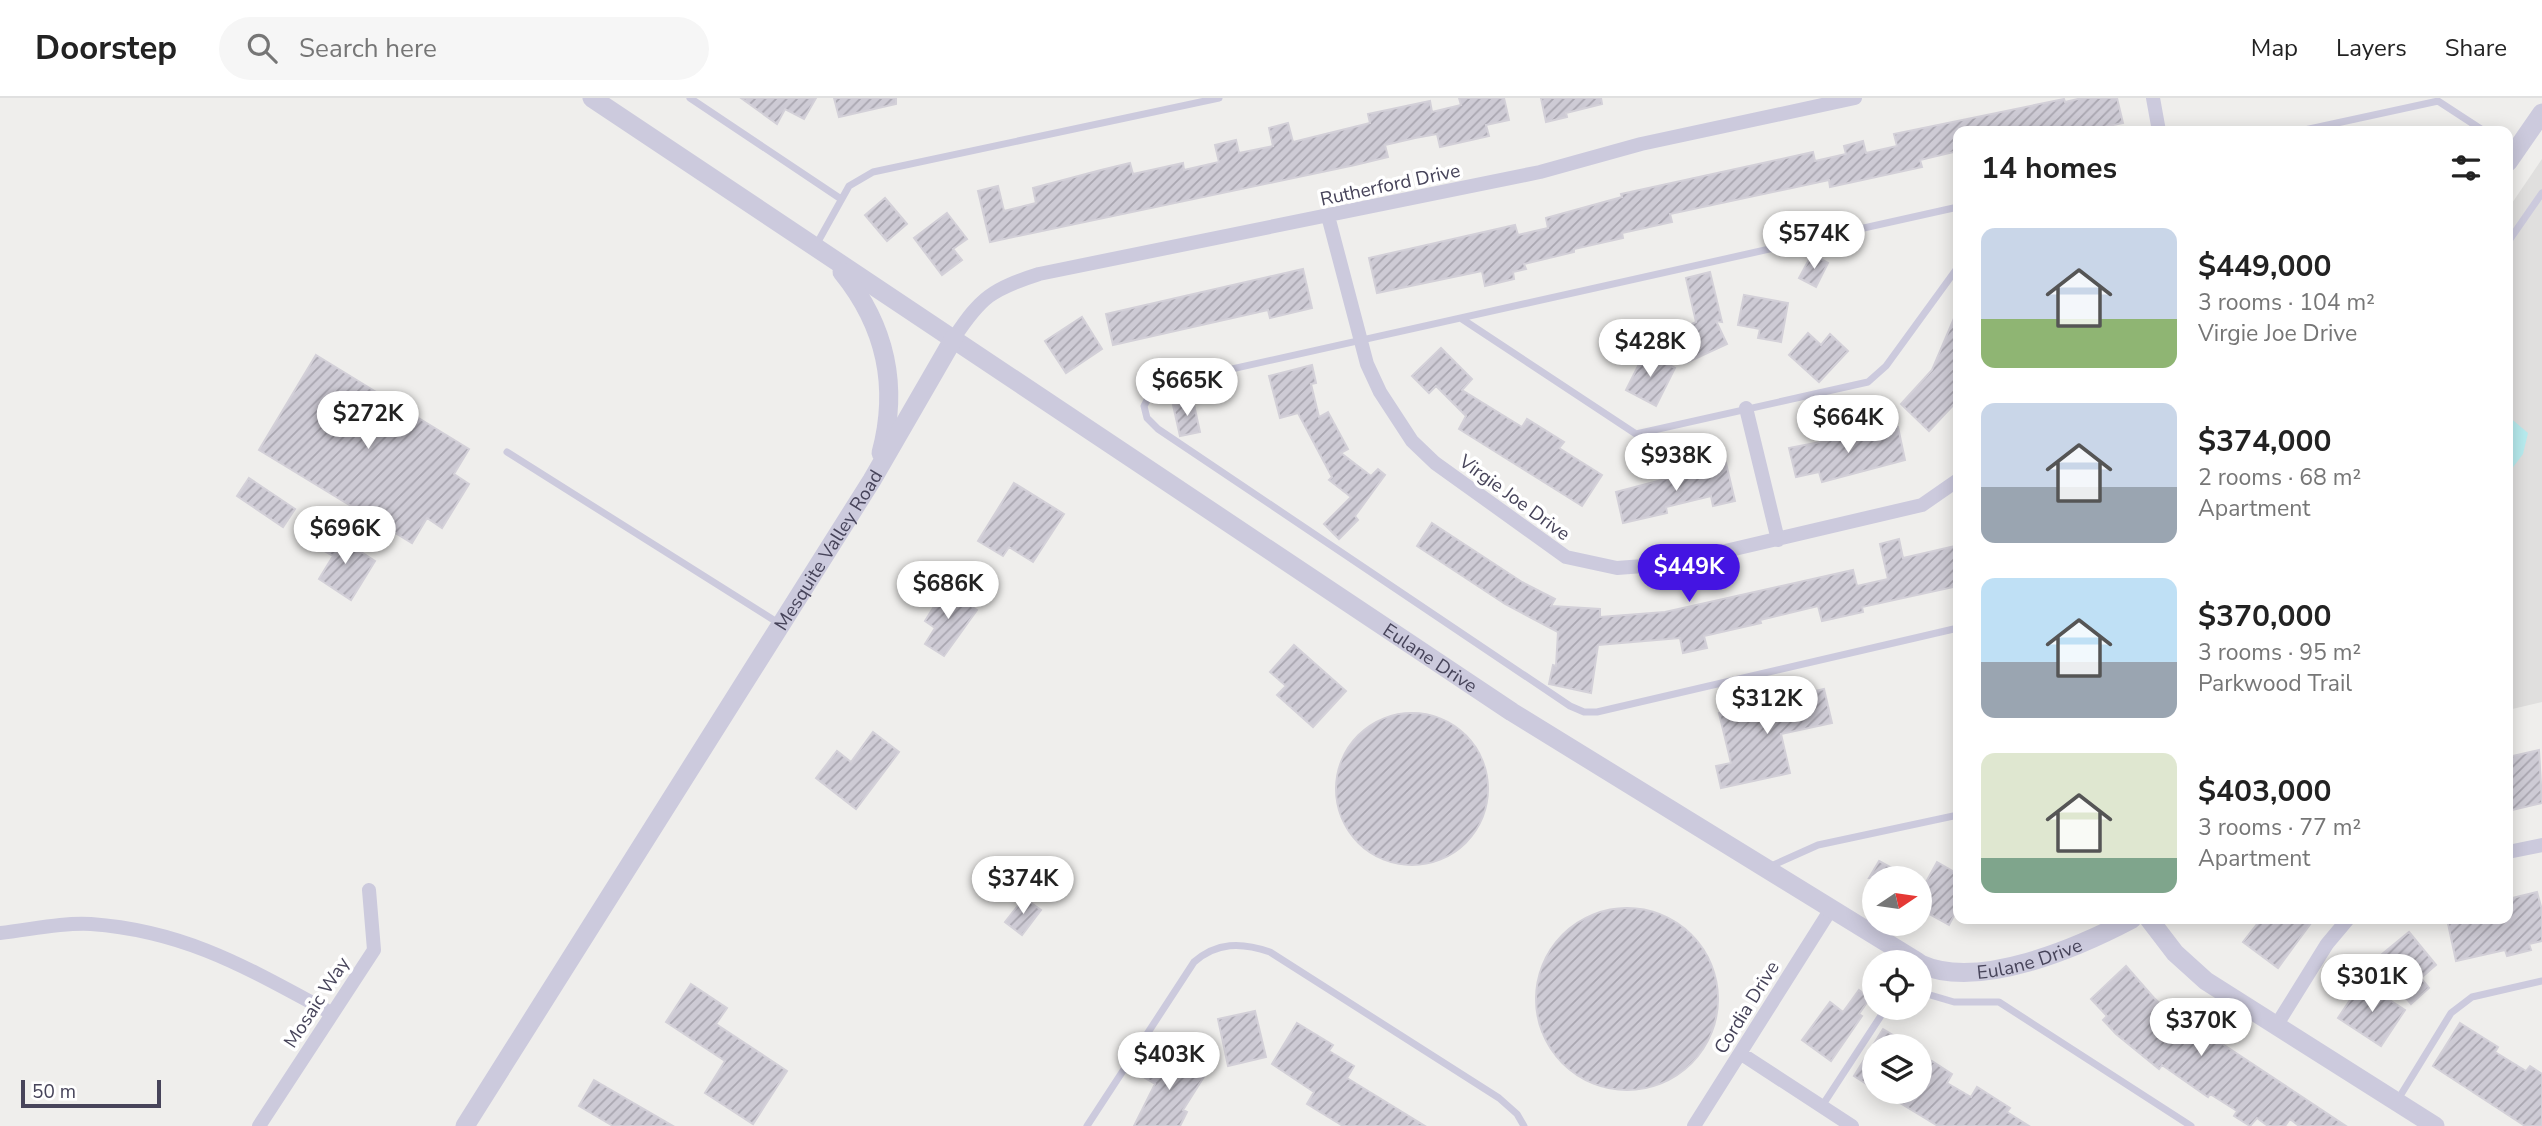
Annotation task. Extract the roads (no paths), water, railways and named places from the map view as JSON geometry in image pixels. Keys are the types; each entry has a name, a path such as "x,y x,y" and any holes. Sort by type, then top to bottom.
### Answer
{"street":[{"path":"592,98 954,338"},
{"name":"Rutherford Drive","path":"954,338 977,303 1007,284 1039,274 1540,172 1641,144 1855,98"},
{"path":"2153,98 2158,126"},
{"path":"2513,149 2542,114"},
{"name":"Virgie Joe Drive","path":"1328,216 1367,364 1380,392 1412,441 1435,463 1566,557 1617,568 1670,564 1922,505 1953,483"},
{"path":"822,252 861,296 878,329 885,356 890,390 888,419 877,472"},
{"name":"Mesquite Valley Road","path":"465,1126 877,472 954,338"},
{"name":"Eulane Drive","path":"954,338 1512,712 1898,950"},
{"path":"1746,408 1778,540"},
{"path":"2513,851 2542,845"},
{"name":"Mosaic Way","path":"259,1126 374,950 369,890"},
{"name":"Cordia Drive","path":"1694,1126 1831,909"},
{"path":"0,933 89,924 155,933 219,953 331,1013"},
{"name":"Eulane Drive","path":"1932,967 1955,973 2035,961 2085,943 2122,924"},
{"path":"2153,924 2175,953 2206,981 2435,1126"},
{"path":"2276,1026 2327,944 2344,924"},
{"path":"1740,1053 1852,1126"}],"lane":[{"path":"690,98 841,199"},
{"path":"822,252 841,199 849,186 873,172 1219,98"},
{"path":"2323,126 2438,101 2476,126"},
{"path":"2513,235 2542,193"},
{"path":"1953,208 1169,383 1151,393 1144,406 1147,418 1158,429 1570,706 1584,712 1597,712 1953,629"},
{"path":"1462,319 1636,434 1868,382 1886,366 1953,274"},
{"path":"507,452 780,624"},
{"path":"1766,868 1818,845 1953,816"},
{"path":"1087,1126 1194,962 1207,951 1238,944 1270,952 1499,1098 1517,1114 1524,1126"},
{"path":"2396,1102 2451,1013 2472,997 2541,983"},
{"path":"1932,996 1954,1002 1998,1002 2190,1126"},
{"path":"1822,1106 1878,1020"}]}
